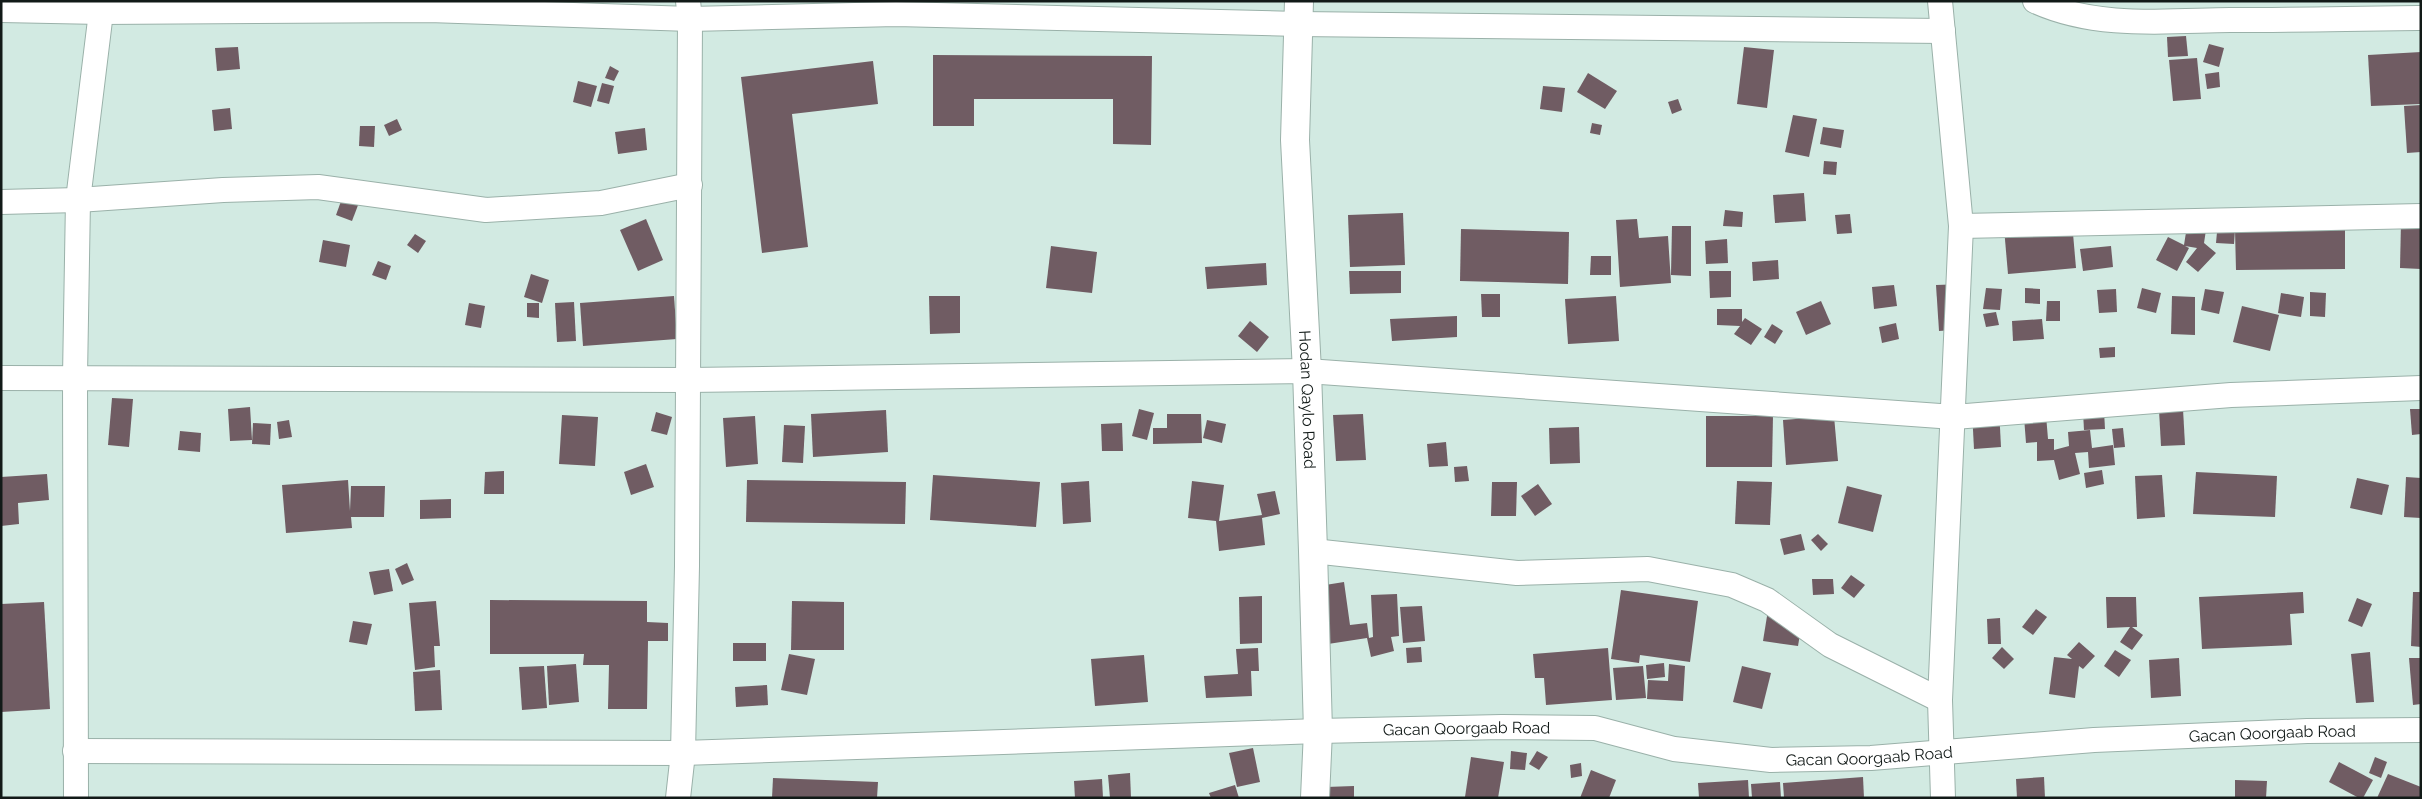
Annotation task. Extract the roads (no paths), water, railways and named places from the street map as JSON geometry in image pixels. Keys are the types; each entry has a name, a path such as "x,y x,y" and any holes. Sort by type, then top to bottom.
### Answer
{"street":[{"path":"1940,1 1961,226 1940,700 1943,798"},
{"path":"2035,1 2057,12 2096,20 2421,18"},
{"path":"1,10 102,12 689,10 896,14 1298,12 1943,31"},
{"path":"678,798 683,753 689,380 689,10"},
{"path":"76,798 75,377 78,200 102,12"},
{"name":"Hodan Qaylo Road","path":"1298,12 1295,140 1307,371 1313,551 1318,731 1315,798"},
{"path":"1,202 78,200 222,190 318,188 486,210 601,204 690,185"},
{"path":"1961,226 2421,216"},
{"path":"1,378 689,380 1307,371 1954,417 2231,395 2421,388"},
{"path":"1313,551 1516,573 1648,569 1732,585 1767,600 1830,645 1940,700"},
{"name":"Gacan Qoorgaab Road","path":"75,751 683,753 1318,731 1502,727 1595,728 1674,749 1771,760 1871,758 2094,740 2307,730 2421,730"}]}
